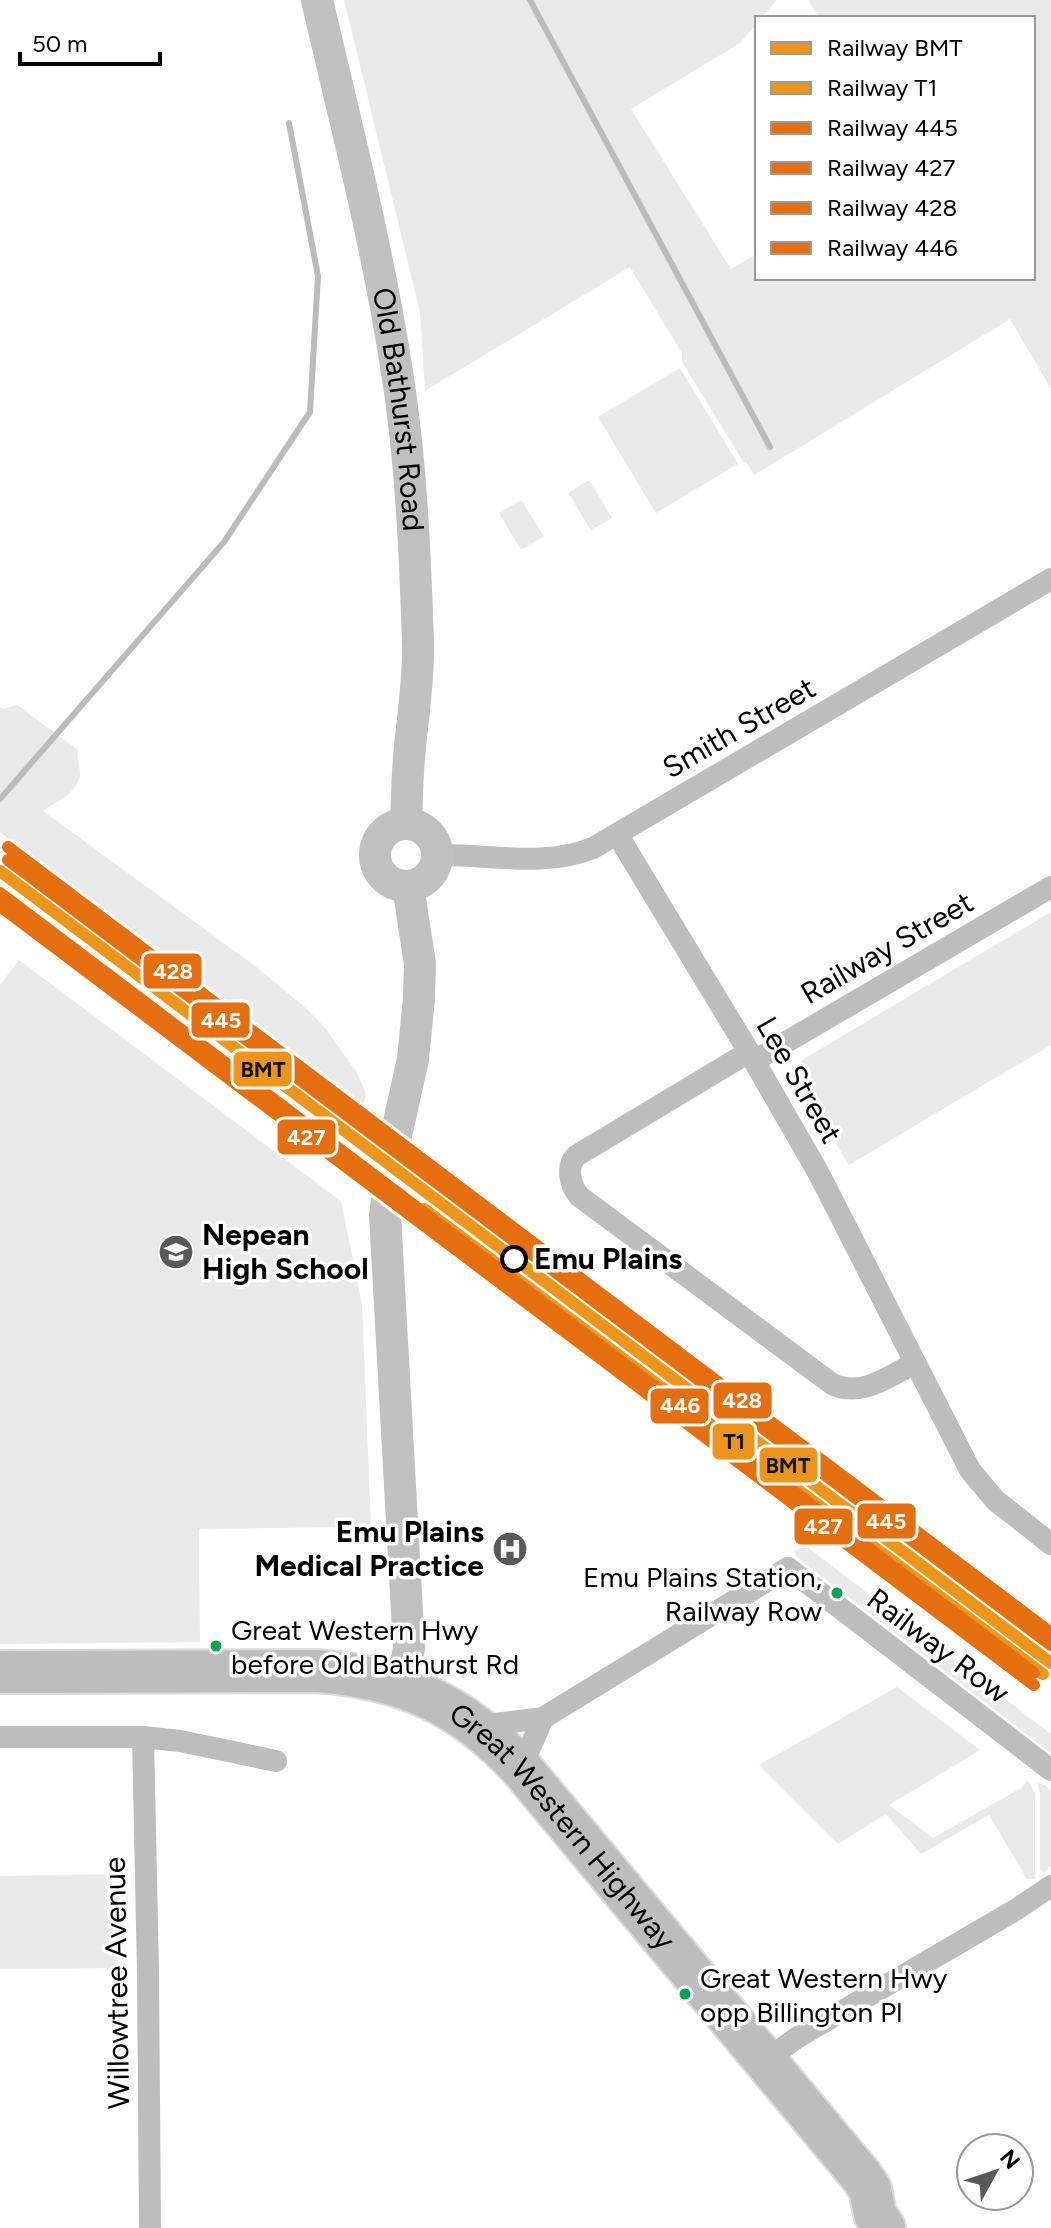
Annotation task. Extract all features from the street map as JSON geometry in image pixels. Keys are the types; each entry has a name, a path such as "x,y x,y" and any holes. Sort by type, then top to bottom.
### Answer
{"highway":[{"name":"Great Western Highway","path":"0,1672 355,1673 434,1699 478,1726 521,1768 870,2189 895,2202 916,2228"},
{"name":"Great Western Highway","path":"870,2189 875,2214 884,2228"}],"main road":[{"name":"Old Bathurst Road","path":"317,0 368,219 389,324 402,413 409,479 418,647 406,824"},
{"path":"406,824 424,830 431,837 437,855 432,872 425,879 408,886 392,883 385,878 379,872 375,856 381,837 406,824"},
{"path":"402,1686 409,1648 385,1215 395,1140 413,1059 419,998 420,964 408,886"}],"street":[{"name":"Smith Street","path":"437,855 552,860 573,856 617,834 1051,579"},
{"name":"Lee Street","path":"617,834 752,1056 839,1210 961,1456 980,1485 1010,1514 1051,1544"},
{"name":"Railway Street","path":"915,1363 860,1390 842,1389 832,1384 579,1196 574,1190 570,1165 576,1156 1051,887"},
{"name":"Railway Row","path":"543,1718 788,1568 1051,1770"},
{"path":"478,1726 543,1718"},
{"path":"521,1768 543,1718"},
{"path":"0,1737 143,1737 180,1741 276,1761"},
{"name":"Willowtree Avenue","path":"143,1737 150,2228"},
{"path":"766,2060 798,2037 1051,1886"}],"shaded area":[{"path":"344,0 777,0 763,16 755,16 755,25 740,43 631,109 731,269 755,255 755,280 1035,280 1035,16 818,16 808,0 1051,0 1051,389 1010,319 754,475 682,362 682,353 630,267 425,391 420,312"},
{"path":"680,368 738,464 656,513 598,417"},
{"path":"589,480 612,518 591,530 568,493"},
{"path":"521,500 544,536 521,550 499,513"},
{"path":"17,705 78,750 78,783 70,793 43,811 259,969 308,1010 326,1029 357,1073 366,1094 360,1117 357,1102 0,832 0,707"},
{"path":"1051,912 1051,1045 849,1165 799,1082 802,1060"},
{"name":"Nepean High School","path":"19,960 341,1201 362,1304 371,1527 199,1529 200,1642 0,1644 0,985"},
{"path":"806,1546 1051,1734 1051,1753 798,1558 794,1551"},
{"path":"897,1687 980,1750 889,1805 933,1838 1021,1788 1028,1780 1035,1793 1035,1879 1027,1879 989,1815 921,1854 886,1814 838,1844 759,1765"},
{"path":"1037,1783 1051,1791 1051,1866 1044,1873 1040,1869 1040,1793"},
{"path":"117,1874 118,1968 0,1969 0,1876"}],"waterway":[{"path":"530,0 770,447"},
{"path":"0,799 224,542 310,412 318,276 289,123"}],"rail line":[{"name":"428","path":"8,847 1051,1633"},
{"name":"445","path":"8,860 1051,1645"},
{"name":"BMT","path":"0,871 1051,1663"},
{"name":"446","path":"0,893 1034,1673"},
{"name":"427","path":"0,906 1034,1685"},
{"name":"T1","path":"424,1209 1043,1674"}],"place":[{"name":"Nepean High School","path":"176,1252"},
{"name":"Emu Plains","path":"514,1259"},
{"name":"Emu Plains Medical Practice","path":"510,1549"},
{"name":"Emu Plains Station, Railway Row","path":"837,1593"},
{"name":"Great Western Hwy before Old Bathurst Rd","path":"216,1646"},
{"name":"Great Western Hwy opp Billington Pl","path":"685,1994"}]}
